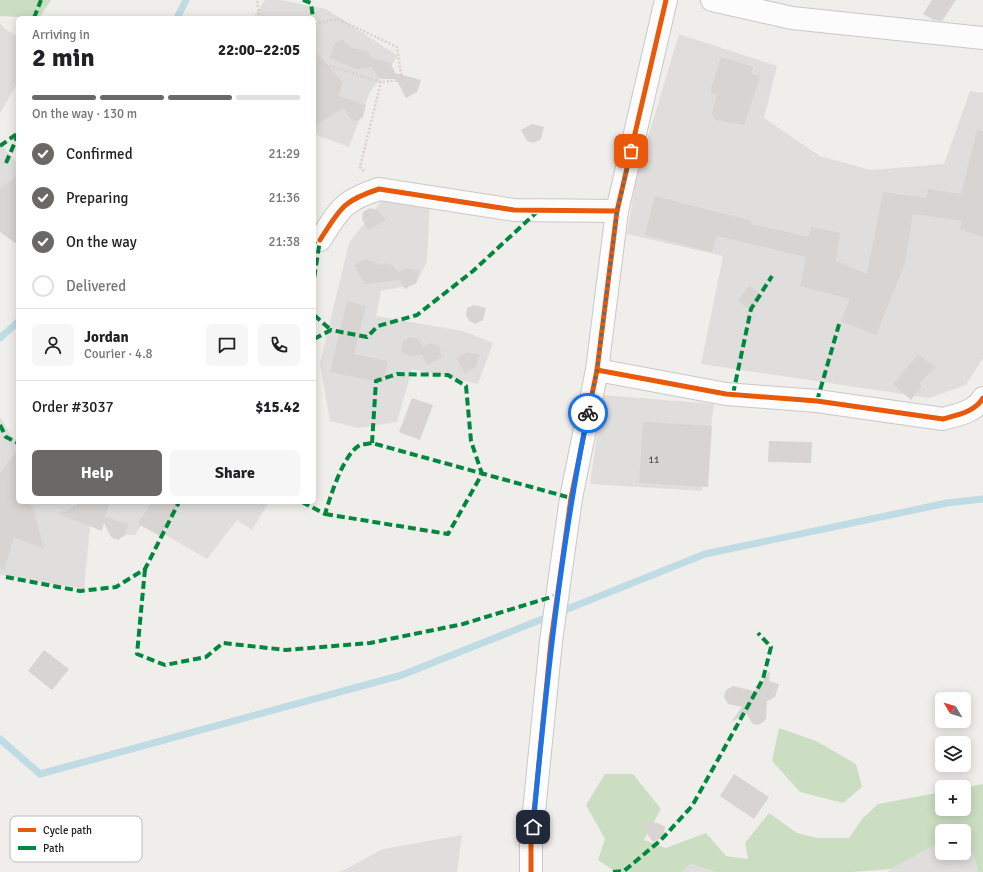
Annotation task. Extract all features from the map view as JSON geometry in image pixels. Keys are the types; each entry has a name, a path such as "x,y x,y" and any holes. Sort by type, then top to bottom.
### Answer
{"street":[{"path":"531,872 531,842 551,641 571,498 597,370 617,212 666,0"},
{"path":"712,0 792,18 983,38"},
{"path":"320,240 341,207 360,195 380,189 514,210 617,212"},
{"path":"597,370 726,394 817,401 943,419 962,414 980,404 983,398"}],"path":[{"path":"257,0 259,14 258,16"},
{"path":"316,24 338,19 397,47 402,80 381,82 316,62"},
{"path":"380,189 360,167 381,82"}],"shaded area":[{"path":"265,0 281,0 326,9 398,56 370,92 349,147 316,135 316,16 254,16"},
{"path":"0,23 4,28 16,36 16,85 0,113"},
{"path":"679,34 777,66 764,118 820,156 870,170 944,164 970,91 983,93 983,358 966,385 929,398 701,364 723,256 627,234 637,174"},
{"path":"0,143 16,163 16,184 0,203"},
{"path":"387,194 430,202 427,261 416,284 381,291 376,316 463,331 493,343 478,384 412,369 397,422 358,428 330,421 320,364 349,243"},
{"path":"603,395 714,404 702,491 590,484"},
{"path":"0,417 13,438 16,440 16,504 74,504 90,527 84,589 0,575"},
{"path":"99,504 268,504 252,530 237,520 207,559 143,522 135,535 114,535"},
{"path":"462,835 457,872 340,872 383,849"},
{"path":"935,845 935,860 971,860 971,852 973,853 978,872 888,872"},
{"path":"691,864 715,872 682,872"}],"green space":[{"path":"0,0 51,0 40,16 0,16"},
{"path":"779,728 816,741 856,764 862,787 843,803 800,792 772,761"},
{"path":"605,774 633,774 661,809 644,840 666,848 706,833 726,856 748,859 745,843 769,813 797,833 817,838 849,838 863,818 878,804 935,793 935,816 971,816 971,787 983,784 983,872 978,872 973,853 971,852 971,824 935,824 935,845 891,869 853,872 715,872 691,864 682,872 616,872 598,860 605,839 586,805"}],"building":[{"path":"932,0 956,0 942,21 934,20 923,14"},
{"path":"342,39 350,47 367,51 372,58 391,63 395,73 421,80 417,92 406,98 396,79 383,79 378,77 372,67 356,69 330,58 334,44"},
{"path":"316,52 343,82 338,96 366,105 363,117 356,121 350,118 344,108 316,125"},
{"path":"721,57 753,67 751,74 760,76 744,125 715,120 712,113 717,95 710,93"},
{"path":"532,124 544,127 541,139 534,143 527,141 521,130"},
{"path":"977,130 983,131 983,237 960,229 962,221 913,214 905,263 876,335 841,321 850,299 800,286 806,257 717,236 712,252 645,235 655,196 752,221 751,224 809,237 811,227 840,233 836,261 867,274 883,192 926,198 928,189 961,194"},
{"path":"16,177 16,244 0,232 0,189"},
{"path":"370,208 377,210 386,220 368,230 362,219 363,212"},
{"path":"365,259 382,265 386,263 392,265 399,272 407,268 419,271 416,283 405,289 400,280 365,284 354,266"},
{"path":"749,286 763,296 751,311 738,300"},
{"path":"347,301 366,306 354,354 388,361 383,383 330,372"},
{"path":"474,305 486,308 483,320 475,324 469,321 466,315 467,308"},
{"path":"410,337 417,339 424,347 430,343 439,346 442,357 427,365 422,355 410,356 401,352 403,341"},
{"path":"467,352 479,355 476,367 465,373 456,358"},
{"path":"918,355 936,367 919,383 922,386 911,400 893,384"},
{"path":"412,398 433,405 420,440 399,432"},
{"path":"643,422 712,426 708,487 639,483"},
{"path":"769,441 812,442 811,463 768,462"},
{"path":"16,453 16,504 32,505 44,549 14,537 4,570 0,569 0,473"},
{"path":"77,504 109,504 105,517 128,524 125,535 118,540 111,537 104,523 102,531 59,514"},
{"path":"150,504 179,504 160,536 138,524"},
{"path":"44,650 69,669 52,690 28,671"},
{"path":"770,671 769,681 779,684 775,697 767,701 766,719 757,725 752,723 746,713 731,722 742,707 728,704 724,697 726,690 733,686 754,691"},
{"path":"734,774 769,797 754,819 720,796"},
{"path":"644,822 658,823 665,827 663,837 653,842 648,835"}],"waterway":[{"path":"178,16 186,0"},
{"path":"0,338 16,324"},
{"path":"0,739 40,774 402,675 705,554 947,503 983,499"}],"marked path":[{"path":"35,16 41,0"},
{"path":"303,0 311,3 313,16"},
{"path":"0,146 16,134"},
{"path":"6,163 16,140"},
{"path":"316,338 331,330 367,337 378,326 417,315 473,271 539,210"},
{"path":"316,241 320,240 316,266"},
{"path":"733,394 751,309 772,276"},
{"path":"316,317 331,330"},
{"path":"817,401 840,321"},
{"path":"325,514 448,534 482,474 471,441 466,386 448,375 397,374 376,381 372,443"},
{"path":"0,425 6,437 16,442"},
{"path":"306,504 325,514 338,477 348,457 360,445 372,443 571,498"},
{"path":"6,577 80,591 116,587 145,569 178,504"},
{"path":"145,569 137,654 165,665 206,657 223,643 286,650 370,643 463,624 558,595"},
{"path":"613,872 624,871 661,840 692,806 763,679 771,647 758,633"}],"cycle path":[{"path":"531,872 531,842 551,641 571,498 597,370 617,211 666,0"},
{"path":"320,240 343,207 349,202 379,189 514,210 617,211"},
{"path":"597,370 726,394 817,401 943,419 971,410 980,403 983,398"}],"way so far":[{"path":"588,413 597,370 617,212 631,151"}],"route":[{"path":"533,827 551,641 571,498 588,413"}]}
